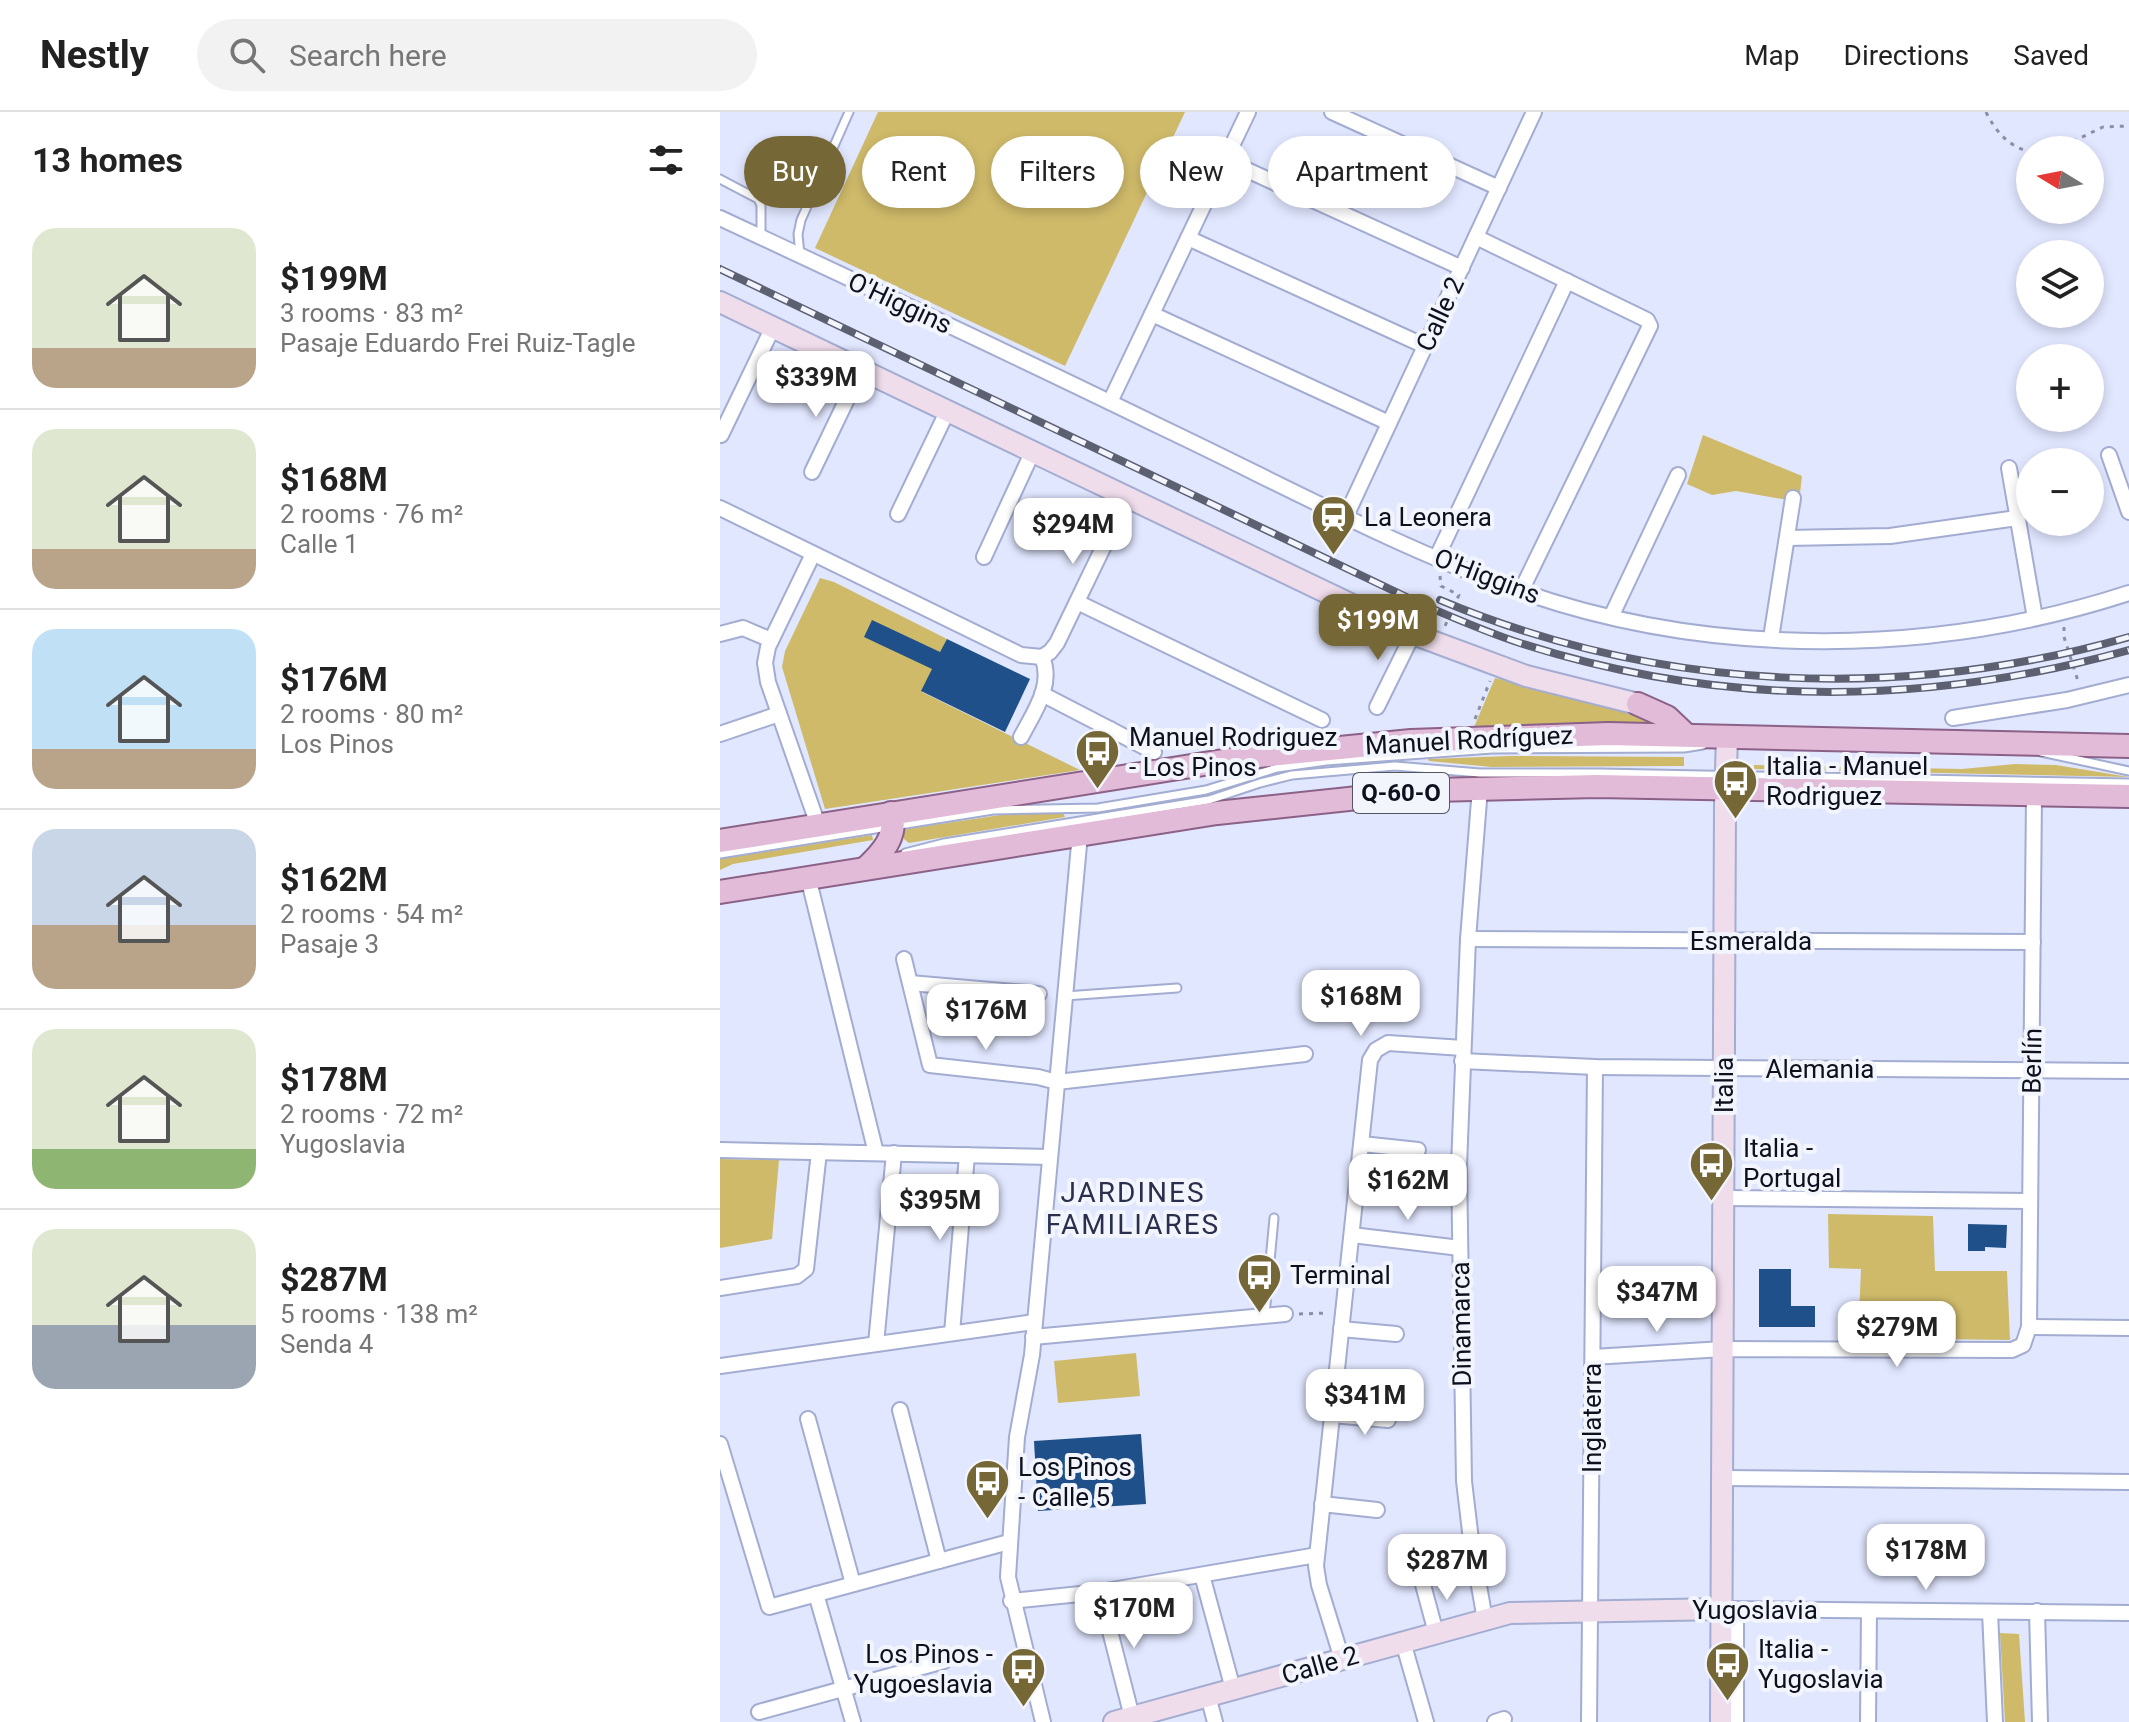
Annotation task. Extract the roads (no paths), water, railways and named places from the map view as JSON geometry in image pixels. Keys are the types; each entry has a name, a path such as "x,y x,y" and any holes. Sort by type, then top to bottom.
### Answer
{"main road":[{"path":"1638,704 1667,717 1686,735"},
{"name":"Manuel Rodríguez","path":"720,841 818,825 893,819 1248,757 1469,738 1560,734 1686,735 2129,746"},
{"name":"Manuel Rodríguez","path":"720,892 1264,806 1480,788 1726,781 2129,796"},
{"path":"866,868 887,845 893,819"}],"street":[{"path":"1236,136 1248,112"},
{"path":"1332,112 1499,188"},
{"name":"Calle 2","path":"1346,516 1534,112"},
{"path":"1252,172 1462,268"},
{"path":"1110,402 1202,208"},
{"name":"O'Higgins","path":"720,218 1437,557 1521,591 1611,617 1696,633 1771,638 1904,637 2035,618 2129,593"},
{"path":"1476,237 1650,323 1521,591"},
{"path":"1188,238 1425,346"},
{"path":"1437,557 1567,281"},
{"path":"720,302 1413,634 1496,666 1638,704"},
{"path":"1152,314 1389,423"},
{"path":"721,435 773,327"},
{"path":"812,472 861,370"},
{"path":"898,514 947,412"},
{"path":"984,557 1032,453"},
{"path":"2109,455 2124,483 2129,512"},
{"path":"2009,468 2016,512"},
{"path":"1611,617 1678,475"},
{"path":"720,508 1021,655 1042,657 1054,648 1127,498"},
{"path":"1771,638 1793,498"},
{"path":"1787,538 1890,536 2016,518"},
{"path":"2020,536 2035,618"},
{"path":"813,554 771,640 766,655 766,673 818,825"},
{"path":"1077,602 1322,720"},
{"path":"720,634 743,628 771,640"},
{"path":"1377,707 1413,634"},
{"path":"1021,737 1042,694 1046,675 1042,657"},
{"path":"1953,718 2085,697 2129,685"},
{"path":"1042,694 1154,752"},
{"path":"720,734 779,714"},
{"path":"1098,751 1110,729"},
{"name":"Italia","path":"1727,736 1723,1478 1736,1722"},
{"name":"Dinamarca","path":"1480,788 1468,939 1459,1132 1464,1481 1485,1620"},
{"name":"Berlín","path":"2029,1327 2034,794"},
{"path":"1043,1722 1011,1601 1009,1542 1017,1437 1033,1337 1080,834"},
{"path":"808,877 876,1153"},
{"name":"Esmeralda","path":"1468,939 2033,942"},
{"path":"904,959 930,1065 1038,1077 1057,1082 1305,1054"},
{"path":"910,983 1039,994"},
{"name":"Alemania","path":"1362,1144 1369,1066 1376,1050 1388,1043 1462,1054 1595,1067 2129,1071"},
{"name":"Inglaterra","path":"1589,1722 1595,1067"},
{"path":"1342,1659 1319,1585 1317,1555 1362,1144 1418,1150"},
{"path":"720,1150 1050,1157"},
{"path":"720,1288 797,1276 806,1269 819,1152"},
{"path":"876,1344 894,1153"},
{"path":"952,1333 967,1155"},
{"path":"1724,1198 2030,1201"},
{"path":"1352,1235 1460,1248"},
{"path":"1033,1337 1285,1314"},
{"path":"720,1366 1034,1322"},
{"path":"1593,1357 1723,1349 2012,1350 2023,1345 2029,1327 2129,1328"},
{"path":"1341,1329 1396,1334"},
{"path":"900,1410 939,1561"},
{"path":"1332,1415 1388,1420"},
{"path":"808,1419 853,1584"},
{"path":"720,1444 769,1607 1009,1542"},
{"path":"1723,1478 2129,1482"},
{"path":"1322,1504 1377,1510"},
{"path":"1011,1601 1100,1592 1317,1555"},
{"path":"1202,1575 1233,1689"},
{"path":"1422,1581 1436,1633"},
{"path":"1100,1592 1123,1720"},
{"path":"816,1594 853,1722"},
{"name":"Italia","path":"1721,1722 1729,1609"},
{"name":"Yugoslavia","path":"1526,1611 1729,1609 2129,1613"},
{"name":"Calle 2","path":"1123,1720 1526,1611"},
{"path":"1868,1722 1869,1611"},
{"path":"2037,1611 2040,1722"},
{"path":"1990,1612 1995,1722"},
{"path":"1403,1642 1426,1722"},
{"path":"759,1712 944,1661"},
{"path":"1208,1696 1215,1722"}],"lane":[{"path":"801,256 798,234 801,220 849,112"},
{"path":"720,179 758,199 761,205 761,237"},
{"path":"720,854 893,819 1012,808 1098,808 1193,793 1277,768 1326,761 1492,749 1684,748 1708,744 1727,736"},
{"path":"2018,744 2055,757 2129,771"},
{"path":"866,868 926,847 1201,801 1277,778 1406,765 1480,773 1726,781 2129,783"},
{"path":"1065,996 1177,988"},
{"path":"1265,1315 1274,1218"}],"railway":[{"path":"720,269 1419,603 1507,639 1596,664 1672,679 1748,689 1824,692 1900,690 1977,682 2129,650"},
{"path":"1440,600 1523,631 1608,654 1695,669 1782,677 1869,678 1956,672 2043,658 2129,637"}],"place":[{"name":"La Leonera","path":"1333,556"},
{"name":"Manuel Rodriguez - Los Pinos","path":"1098,791"},
{"name":"Italia - Manuel Rodriguez","path":"1735,820"},
{"name":"Italia - Portugal","path":"1712,1202"},
{"name":"Terminal","path":"1259,1314"},
{"name":"Los Pinos - Calle 5","path":"987,1521"},
{"name":"Italia - Yugoslavia","path":"1727,1703"},
{"name":"Los Pinos - Yugoeslavia","path":"1024,1708"}],"district":[{"name":"JARDINES FAMILIARES","path":"1133,1208"}]}
